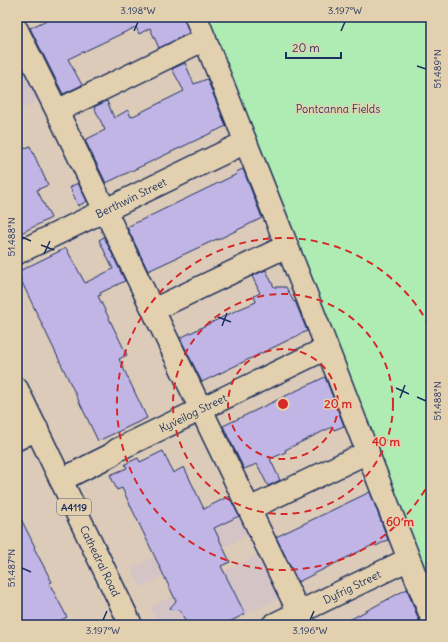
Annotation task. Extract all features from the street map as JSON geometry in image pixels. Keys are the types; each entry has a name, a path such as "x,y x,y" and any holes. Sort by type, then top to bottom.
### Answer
{"street":[{"path":"196,17 368,452 431,616"},
{"path":"17,30 202,409 302,619"},
{"path":"57,111 205,40"},
{"name":"Berthwin Street","path":"17,253 246,142"},
{"path":"153,310 287,246"},
{"name":"Kyveilog Street","path":"61,480 111,455 117,450 327,348"},
{"name":"Cathedral Road","path":"17,389 131,625"},
{"path":"17,439 37,430"},
{"path":"249,509 368,452"},
{"name":"Dyfrig Street","path":"273,625 302,619 409,559"}],"shaded area":[{"path":"17,50 44,98 17,111"},
{"path":"246,513 255,532 141,587 131,568"},
{"path":"264,552 285,595 223,625 159,625 150,607"}],"green space":[{"name":"Pontcanna Fields","path":"202,17 431,17 431,600"}],"building":[{"path":"53,17 184,17 189,33 159,48 150,28 139,34 136,27 68,59 82,85 63,94 30,28"},
{"path":"185,63 194,84 207,79 226,126 106,183 85,140 105,130 94,107 107,101 114,118 128,110 131,117 184,91 172,69"},
{"path":"30,146 48,185 37,190 51,218 17,235 17,152"},
{"path":"243,169 262,218 148,271 127,227 237,174 236,172"},
{"path":"78,183 87,201 78,206 70,187"},
{"path":"104,237 125,281 100,293 101,295 98,296 127,355 119,359 147,418 98,441 17,272 66,248 85,283 113,269 99,240"},
{"path":"266,270 274,287 286,287 294,302 295,301 307,331 202,382 180,338 256,302 254,296 260,293 252,276"},
{"path":"325,377 344,426 334,430 332,427 270,459 280,480 268,486 257,464 244,469 223,426"},
{"path":"163,451 173,473 184,467 204,509 229,496 239,516 214,528 230,562 221,566 245,614 223,625 187,625 180,610 169,609 176,601 122,488 117,490 110,475 127,468 125,464 138,458 140,462"},
{"path":"370,492 388,540 376,546 375,544 298,582 276,537"},
{"path":"17,511 52,582 49,583 67,617 52,625 17,625"},
{"path":"407,589 419,621 422,625 340,625"}]}
